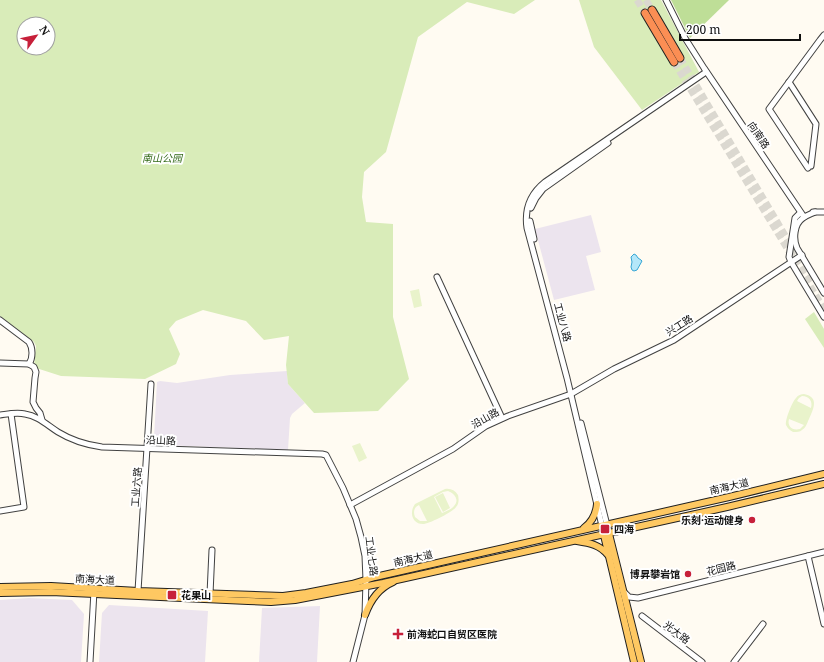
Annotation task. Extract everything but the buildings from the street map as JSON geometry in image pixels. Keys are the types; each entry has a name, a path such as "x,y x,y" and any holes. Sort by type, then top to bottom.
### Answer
{"highway":[{"path":"648,12 677,60"}],"main road":[{"name":"南海大道","path":"0,587 51,586 94,591 270,602 295,600 581,530 824,474"},
{"name":"南海大道","path":"0,593 138,591 270,596 294,595 336,587 399,579 824,484"},
{"path":"581,530 592,521 596,512 597,504"},
{"name":"工业八路","path":"604,525 623,590 641,662"},
{"name":"工业八路","path":"606,533 610,558 634,662"},
{"path":"571,541 595,545 604,550 610,558"},
{"path":"365,615 368,607 376,595 399,579"}],"street":[{"name":"向南路","path":"666,0 685,38 706,72 802,215"},
{"path":"789,82 816,124 810,167 769,109 789,82 824,35"},
{"name":"工业八路","path":"604,525 573,393 529,219 530,213 533,203 539,193 548,185 706,72"},
{"path":"824,212 815,212 797,216 795,218 789,253 791,262 824,317"},
{"path":"802,215 797,225 795,237 796,246 824,292"},
{"name":"兴工路","path":"573,393 614,369 674,340 802,255"},
{"path":"436,277 502,418"},
{"path":"0,320 32,346 32,360 30,364"},
{"path":"0,363 30,364 34,367 36,372 33,402 42,420"},
{"name":"工业六路","path":"138,591 151,384"},
{"name":"工业八路","path":"573,393 597,504 604,525"},
{"name":"沿山路","path":"350,505 454,449 486,426 502,418 573,393"},
{"path":"0,511 24,508 11,414"},
{"name":"沿山路","path":"0,416 24,414 42,420 67,437 86,444 102,447 322,454 326,455 327,457"},
{"name":"工业七路","path":"327,457 343,488 357,523 362,541 366,567 365,615 353,662"},
{"path":"210,594 212,550"},
{"name":"花园路","path":"638,598 824,552"},
{"path":"808,556 824,624"},
{"path":"623,590 629,597 638,598"},
{"path":"90,662 94,591"},
{"path":"628,610 631,602 638,598"},
{"name":"光大路","path":"642,616 702,662"},
{"path":"734,662 763,624"}],"shaded area":[{"path":"591,215 601,252 586,256 595,290 554,300 535,229"},
{"path":"287,371 288,384 305,403 292,414 290,418 288,450 160,445 154,438 157,382 177,383 230,375"},
{"path":"29,598 72,600 84,614 81,662 0,662 0,600"},
{"path":"109,605 208,611 205,662 99,662 102,613"},
{"path":"320,606 317,662 259,662 262,608"}],"green space":[{"name":"南山公园","path":"0,0 535,0 514,14 467,2 418,37 386,152 364,172 362,197 366,222 393,224 393,317 409,379 378,411 314,413 288,384 286,365 289,336 264,340 246,321 203,310 176,321 169,329 180,354 176,364 145,379 61,376 33,367 36,346 34,342 0,316"},
{"path":"579,0 661,0 699,72 642,110 594,47","holes":["654,6 683,57 672,65 641,14"]},
{"path":"671,0 729,0 690,38"},
{"path":"419,289 422,306 414,308 410,291"},
{"path":"814,312 824,329 824,348 805,319"},
{"path":"804,394 812,398 814,401 813,408 804,428 799,432 793,432 786,425 787,419 794,400 799,395","holes":["802,396 810,399 811,408 797,401","789,419 804,425 800,429 792,429 789,426"]},
{"path":"360,443 367,458 359,462 352,446"},
{"path":"445,489 451,489 458,495 458,504 454,509 446,515 423,524 414,520 412,510 415,504","holes":["448,491 454,495 456,504 442,513 434,497","419,505 427,521 420,521 415,517 414,510"]},
{"path":"443,493 450,508 443,512 435,497"}],"water":[{"path":"634,254 642,261 637,270 634,271 631,267 631,257"}],"tunnel":[{"path":"637,0 645,13"},
{"path":"646,0 652,10"},
{"path":"680,58 812,281"},
{"path":"674,62 824,309"}],"place":[{"name":"乐刻·运动健身","path":"752,520"},
{"name":"四海","path":"605,529"},
{"name":"博昇攀岩馆","path":"688,574"},
{"name":"花果山","path":"172,595"},
{"name":"前海蛇口自贸区医院","path":"398,634"}]}
